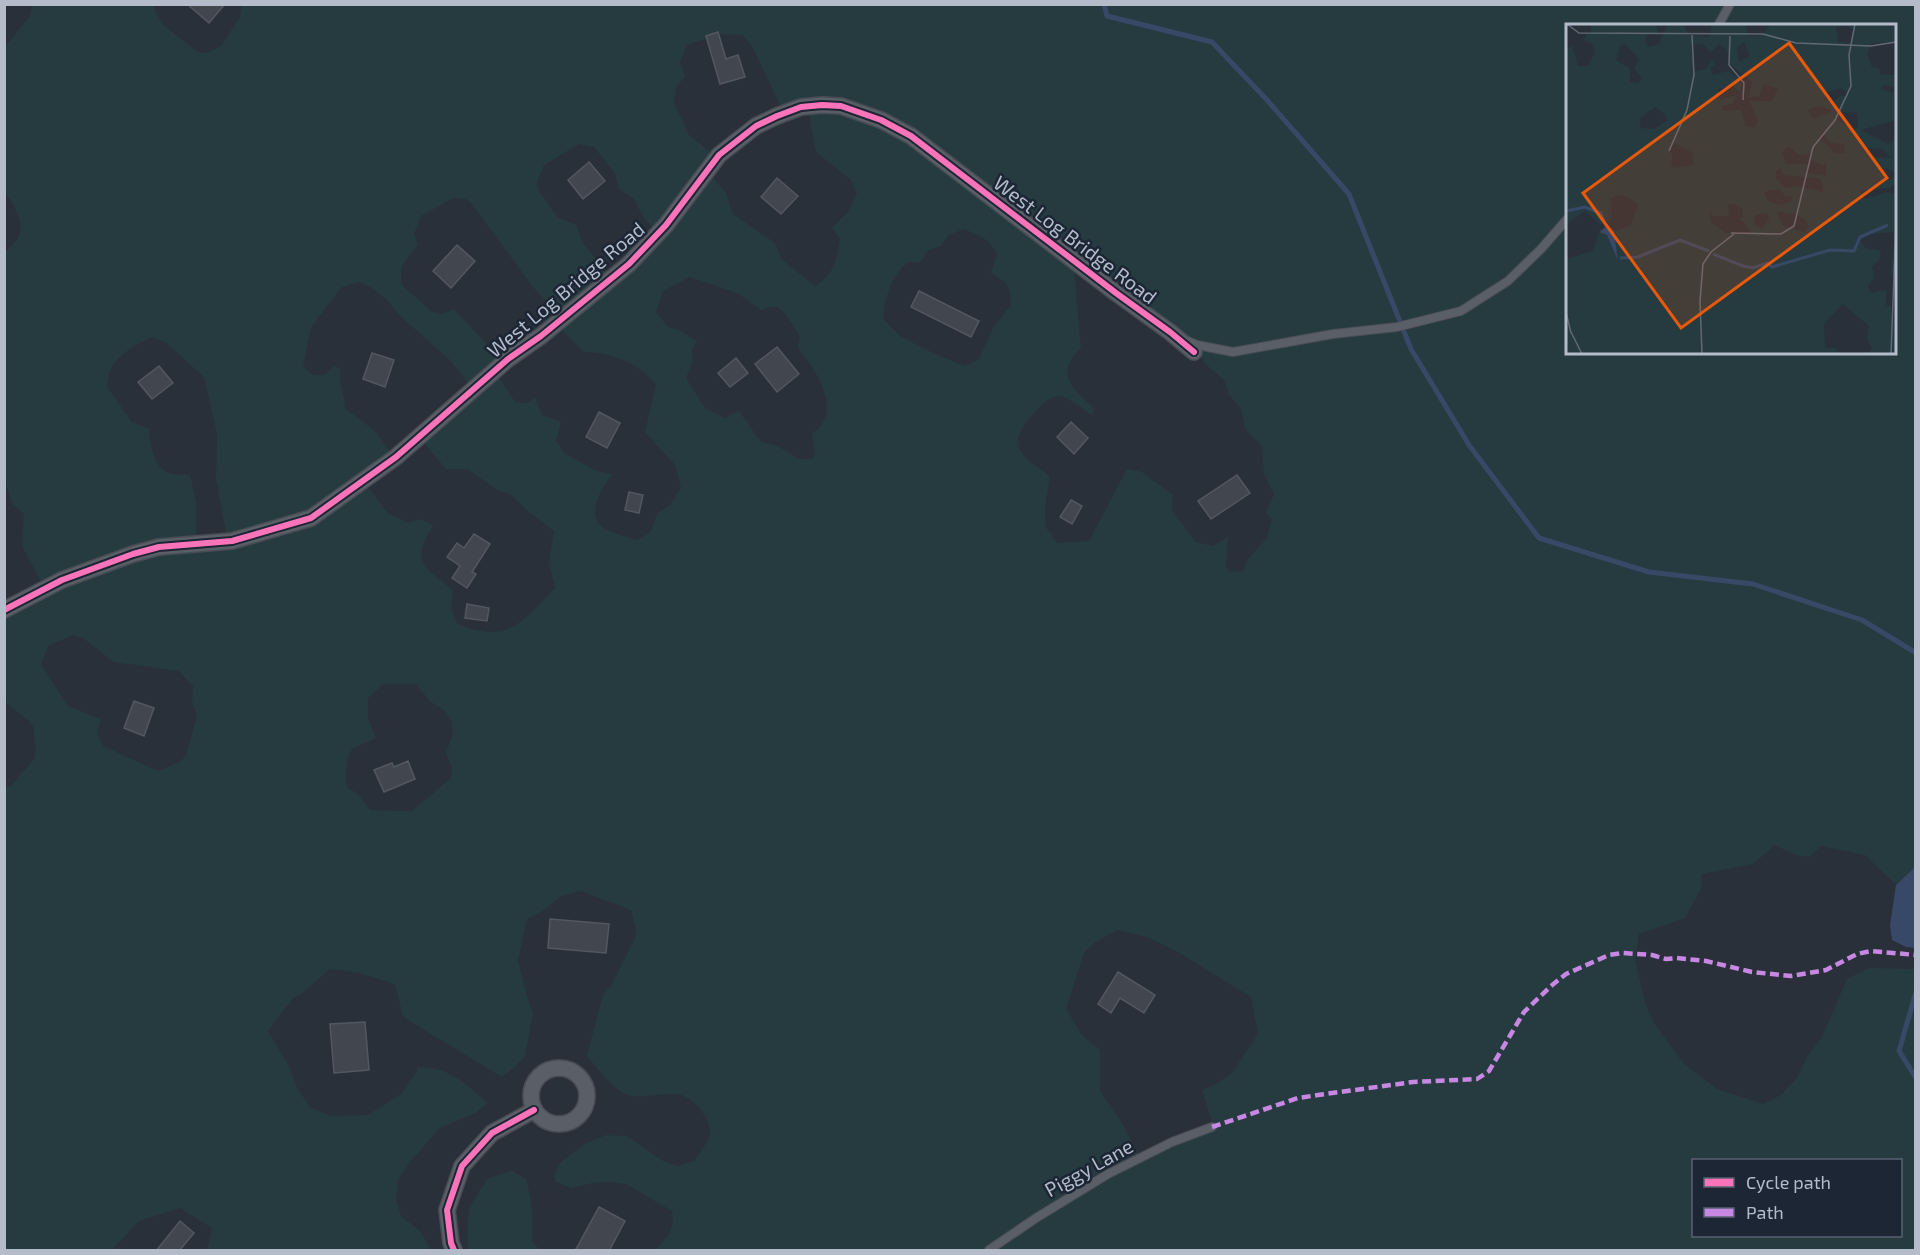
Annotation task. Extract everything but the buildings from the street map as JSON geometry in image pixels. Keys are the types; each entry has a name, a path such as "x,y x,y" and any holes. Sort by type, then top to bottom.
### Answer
{"street":[{"name":"West Log Bridge Road","path":"4,610 62,580 133,554 159,547 232,541 311,518 396,457 508,359 541,336 628,264 672,218 719,155 756,126 801,107 841,106 863,112 911,136 1194,352"},
{"path":"454,1251 447,1210 462,1166 492,1133 534,1110"}],"lane":[{"path":"1719,24 1730,4"},
{"path":"1176,336 1197,345 1233,352 1333,334 1400,326 1461,311 1501,287 1541,249 1566,220"},
{"name":"Piggy Lane","path":"989,1251 1036,1218 1108,1174 1172,1142 1212,1127"}],"green space":[{"path":"242,4 1915,5 1915,867 1896,885 1865,855 1821,846 1809,857 1795,855 1775,845 1753,864 1702,874 1701,889 1685,918 1639,934 1635,960 1646,1006 1654,1023 1684,1064 1717,1089 1763,1104 1781,1095 1797,1078 1808,1055 1822,1037 1847,979 1869,968 1915,969 1915,1250 655,1250 670,1232 672,1211 626,1184 592,1183 572,1188 556,1182 554,1175 561,1162 585,1144 606,1135 627,1136 663,1161 678,1166 695,1161 706,1144 710,1132 703,1113 687,1098 675,1094 628,1095 611,1083 587,1056 603,995 612,984 637,934 631,910 581,891 561,896 540,913 527,919 518,961 533,1013 525,1056 502,1077 403,1016 395,984 359,973 330,969 300,995 294,997 268,1031 290,1068 297,1088 310,1107 331,1116 368,1115 401,1094 418,1067 448,1073 488,1103 477,1112 440,1128 410,1162 398,1180 396,1199 401,1216 420,1231 431,1250 207,1250 212,1228 180,1208 139,1221 112,1250 5,1250 5,787 11,786 34,759 36,750 33,726 5,702 5,611 45,589 22,546 24,514 12,503 5,484 5,252 17,240 20,220 5,192 5,47 30,16 32,5 155,5 154,9 163,25 198,52 207,53 221,46 240,17","holes":["720,34 742,35 752,46 784,113 808,110 816,152 850,179 857,193 848,212 832,228 840,239 834,266 827,277 815,286 782,260 775,243 733,214 726,193 708,172 718,158 689,135 674,103 676,88 685,76 680,62 687,45","579,144 594,147 615,173 619,189 633,198 645,220 660,233 611,278 583,243 576,225 557,217 539,191 537,182 544,165","453,198 466,199 533,287 563,319 557,325 584,352 604,354 624,360 642,371 656,385 645,432 675,465 681,487 671,504 657,514 650,533 637,540 601,526 595,513 596,506 612,474 596,471 564,453 556,440 561,422 542,415 535,398 527,403 515,402 496,373 505,364 454,309 442,314 432,312 401,284 401,267 418,244 414,234 421,216","964,229 987,240 997,254 991,273 1005,283 1010,292 1011,305 993,328 979,359 965,366 939,356 900,336 883,319 887,295 898,273 909,262 920,263 928,250 940,246 949,235","1074,268 1174,336 1202,358 1204,363 1225,381 1229,395 1241,408 1245,429 1262,446 1264,474 1274,494 1266,513 1272,519 1267,538 1248,559 1243,571 1229,572 1226,565 1228,537 1212,546 1196,542 1172,510 1173,495 1142,472 1127,469 1089,541 1057,543 1045,526 1045,506 1050,476 1026,458 1018,443 1022,430 1032,414 1053,397 1067,398 1092,415 1094,409 1069,381 1068,366 1081,348","690,277 737,293 761,310 771,307 780,309 800,336 798,348 816,374 825,395 826,415 822,424 812,434 815,454 812,459 799,459 778,446 761,442 739,411 725,418 705,408 686,378 693,360 692,350 697,341 679,330 668,327 656,312 663,291","359,282 372,288 387,300 402,318 450,360 474,390 420,438 446,469 467,469 499,491 510,494 554,531 549,562 555,588 523,620 501,631 489,632 457,623 451,608 453,590 427,569 421,556 422,548 433,525 420,519 408,523 388,513 364,482 395,459 376,432 345,408 340,369 334,366 325,375 313,375 303,366 311,327 342,287","152,337 165,342 204,377 217,434 216,479 227,537 196,538 196,501 190,475 174,474 163,470 153,454 149,429 131,421 107,386 109,373 122,355","74,635 83,638 114,662 179,671 193,686 192,701 197,717 186,755 180,762 158,771 103,746 97,733 101,719 68,706 41,664 49,645","383,684 416,684 430,701 446,712 452,722 453,734 446,753 452,768 450,779 412,811 370,810 358,794 348,788 347,759 352,749 376,738 368,718 368,698","1117,930 1147,937 1178,952 1251,997 1258,1034 1232,1073 1202,1090 1214,1128 1140,1158 1122,1123 1100,1091 1100,1050 1082,1035 1066,1009 1084,953 1094,943"]},
{"path":"512,1171 526,1179 532,1210 532,1242 540,1250 468,1250 467,1229 470,1206 488,1178"}],"water":[{"path":"1915,867 1915,948 1906,947 1892,940 1890,925 1896,885"}],"waterway":[{"path":"1104,4 1107,16 1212,42 1267,100 1349,194 1411,349 1469,445 1539,538 1649,572 1753,584 1862,620 1916,653"},
{"path":"1916,992 1899,1051 1916,1078"}],"marked path":[{"path":"1212,1127 1298,1098 1413,1082 1477,1079 1489,1071 1524,1012 1551,986 1566,974 1609,955 1622,953 1652,955 1666,959 1706,961 1752,972 1791,976 1826,970 1857,954 1871,951 1916,955"}],"cycle path":[{"path":"4,610 62,580 133,554 159,547 232,541 311,518 396,457 508,359 541,336 629,264 666,225 719,155 756,126 801,107 841,106 881,120 911,136 1194,352"},
{"path":"454,1250 447,1210 462,1166 492,1133 534,1110"}]}
